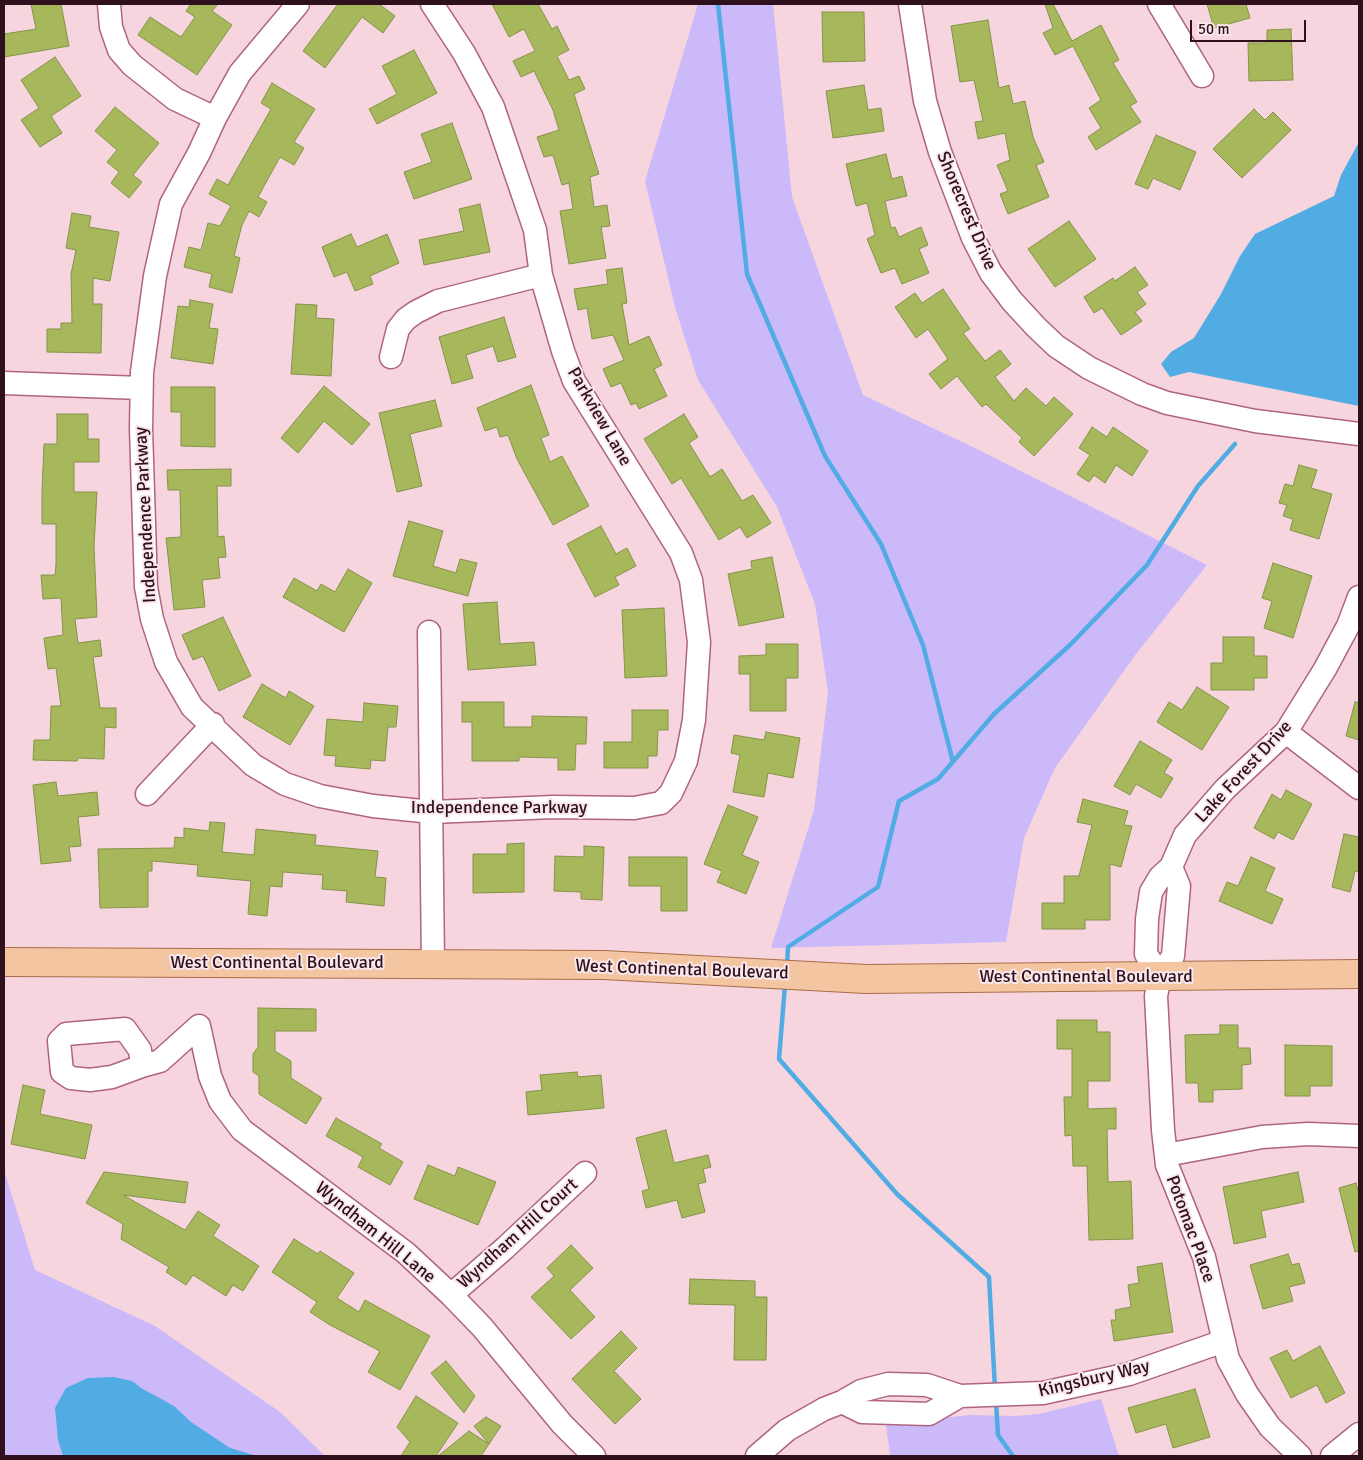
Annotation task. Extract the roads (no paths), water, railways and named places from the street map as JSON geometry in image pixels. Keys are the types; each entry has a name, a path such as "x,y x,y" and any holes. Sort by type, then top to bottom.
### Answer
{"main road":[{"name":"West Continental Boulevard","path":"4,962 604,965 849,978 1359,974"}],"street":[{"path":"109,4 111,27 119,50 132,65 175,99 215,118"},
{"name":"Independence Parkway","path":"298,4 240,73 215,118 199,153 171,204 155,276 141,388 146,587 152,619 166,662 192,707 213,724 228,743 254,765 285,784 320,796 373,806 432,812 554,807 634,808 661,803"},
{"name":"Parkview Lane","path":"432,4 464,53 493,107 535,230 541,275 563,351 574,381 681,554 690,580 699,642 694,720 686,762 671,793 661,803"},
{"name":"Shorecrest Drive","path":"910,4 925,101 940,152 973,238 991,273 1012,301 1036,327 1056,346 1088,368 1142,394 1167,403 1255,421 1359,434"},
{"path":"1159,4 1202,76"},
{"path":"391,356 398,329 406,318 416,312 438,301 541,275"},
{"path":"4,383 141,388"},
{"name":"Lake Forest Drive","path":"1160,976 1173,956 1179,886 1171,867 1185,835 1225,789 1286,732 1325,669 1348,626 1359,598"},
{"path":"429,632 433,964"},
{"path":"146,794 213,724"},
{"path":"1286,732 1359,788"},
{"name":"Potomac Place","path":"1160,976 1156,996 1167,1165 1204,1257 1228,1359 1247,1394 1270,1427 1300,1456"},
{"name":"Wyndham Hill Lane","path":"142,1066 160,1061 199,1026 210,1076 220,1102 242,1130 406,1253 482,1327 562,1424 594,1456"},
{"path":"1166,1155 1262,1137 1308,1134 1359,1136"},
{"name":"Wyndham Hill Court","path":"451,1295 505,1248 585,1173"},
{"name":"Kingsbury Way","path":"757,1456 787,1430 861,1391 894,1384 927,1384 960,1396 1018,1396 1074,1388 1129,1374 1224,1341"},
{"path":"894,1384 895,1413"},
{"path":"842,1402 862,1412 929,1414 960,1396"},
{"path":"1332,1456 1359,1434"}],"water":[{"path":"1359,142 1359,406 1189,372 1170,377 1161,364 1171,352 1194,338 1221,294 1240,256 1255,234 1334,196 1341,175"},
{"path":"114,1377 132,1381 174,1406 191,1422 230,1448 257,1456 63,1456 58,1440 55,1408 66,1388 88,1378"}],"waterway":[{"path":"718,4 747,274 825,456 881,544 923,645 953,762"},
{"path":"787,967 788,947 878,887 899,801 938,779 994,714 1070,645 1147,565 1198,486 1235,444"},
{"path":"785,985 779,1059 897,1194 989,1277 995,1389"},
{"path":"996,1402 998,1435 1013,1456"}]}
